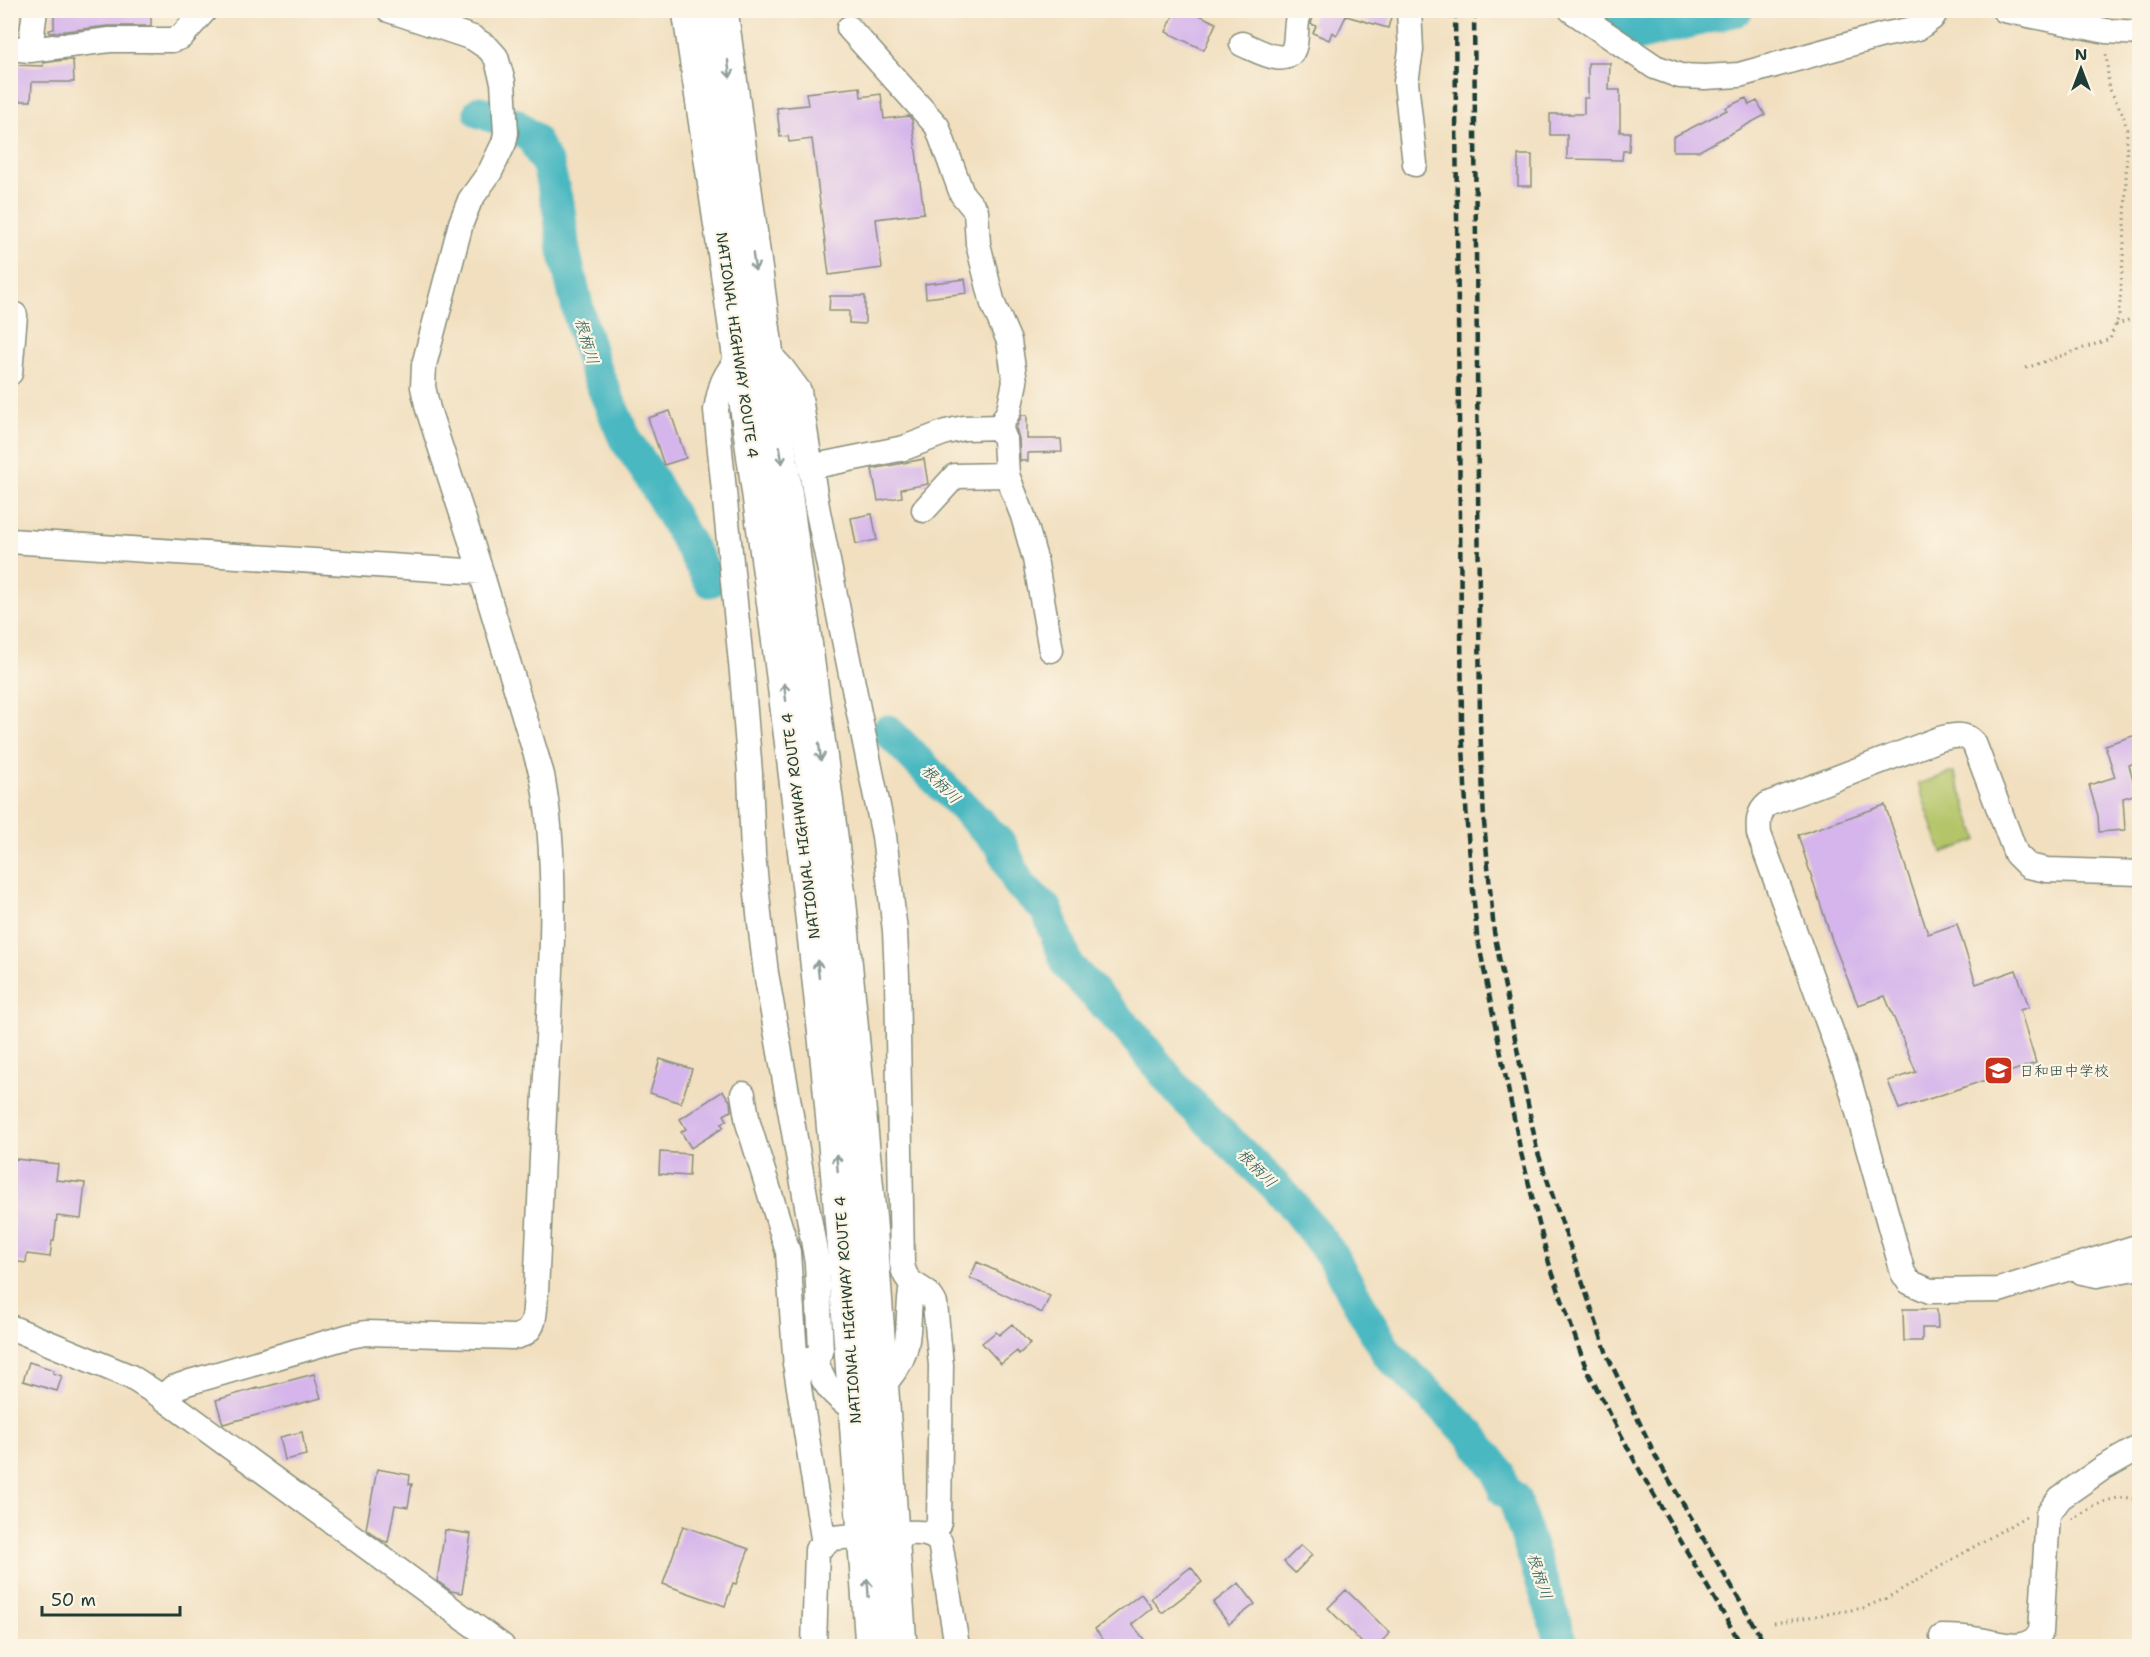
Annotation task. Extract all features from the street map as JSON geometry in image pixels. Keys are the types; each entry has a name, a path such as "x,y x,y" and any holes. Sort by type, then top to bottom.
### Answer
{"highway":[{"name":"NATIONAL HIGHWAY ROUTE 4","path":"689,10 753,355 839,896 870,1223 882,1386 872,1647"},
{"name":"NATIONAL HIGHWAY ROUTE 4","path":"721,10 775,612 810,895 842,1220 855,1410 900,1647"}],"street":[{"path":"16,48 35,10"},
{"path":"16,48 111,40 172,40 181,37 205,10"},
{"path":"162,1397 173,1388 190,1382 350,1336 386,1332 514,1337 525,1335 531,1328 536,1292 552,953 551,844 542,775 423,387 424,365 461,223 470,200 490,172 504,143 506,133 503,82 496,57 488,48 473,38 389,10"},
{"path":"1242,44 1274,56 1284,58 1290,56 1294,48 1299,10"},
{"path":"1410,10 1411,50 1406,82 1415,164"},
{"path":"1571,10 1655,67 1680,76 1705,77 1739,75 1918,27 1932,18 1936,10"},
{"path":"2005,11 2106,31 2139,33"},
{"path":"849,27 937,126 962,194 976,211 978,244 993,304 1009,341 1015,382 1009,410 1000,427 1005,440 1007,475 1023,516 1035,559 1051,650"},
{"path":"10,373 15,315"},
{"path":"806,1361 821,1352 817,1263 768,983 760,923 753,854 750,773 742,673 716,410 721,386 729,369 753,355 782,368 799,391 810,467 885,846 895,931 897,977 902,1263 904,1273 912,1285 931,1295 935,1304 941,1365 939,1522 934,1536"},
{"path":"810,467 904,448 946,432 964,428 1000,427"},
{"path":"924,510 955,476 1007,475"},
{"path":"10,541 481,572"},
{"path":"2139,873 2047,870 2028,866 2016,854 1974,744 1970,739 1961,735 1939,739 1768,804 1761,809 1758,821 1759,834 1849,1080 1903,1273 1909,1282 1921,1288 1939,1292 2000,1290 2139,1246"},
{"path":"742,1094 748,1123 788,1252 806,1361 824,1544"},
{"path":"2072,1267 2097,1275 2139,1267"},
{"path":"882,1386 897,1371 906,1348 909,1336 912,1285"},
{"path":"10,1327 131,1377 162,1397 502,1647"},
{"path":"806,1361 818,1371 824,1383 838,1399 855,1410"},
{"path":"1942,1636 2009,1646 2029,1644 2035,1641 2041,1632 2048,1514 2062,1513 2060,1498 2103,1468 2139,1447"},
{"path":"814,1647 817,1550 833,1538 925,1533 934,1536 940,1542 957,1647"}],"path":[{"path":"2026,368 2110,339 2119,316 2125,229 2127,130 2123,114 2109,88 2105,63 2106,31"},
{"path":"2116,325 2139,315"},
{"path":"1774,1623 1816,1614 1856,1609 1880,1601 2041,1509 2062,1513 2108,1499 2135,1499 2139,1502"}],"green space":[{"path":"1954,772 1978,840 1942,853 1918,784"}],"building":[{"path":"54,10 151,10 151,26 108,26 49,33 49,30 54,29"},
{"path":"1181,10 1189,10 1216,23 1204,50 1166,32 1174,14 1178,16"},
{"path":"1315,10 1393,10 1388,28 1346,16 1337,35 1332,32 1329,40 1313,33 1316,26 1311,24"},
{"path":"73,60 74,82 32,82 31,101 10,101 10,65 43,66 43,63"},
{"path":"1588,63 1610,63 1609,90 1620,90 1620,132 1630,132 1629,151 1623,151 1622,160 1567,159 1567,135 1550,135 1550,114 1584,114 1584,98 1588,98"},
{"path":"860,87 861,97 881,94 884,119 909,116 912,120 924,213 876,219 882,268 829,275 812,139 789,142 788,136 780,137 777,108 808,105 806,93"},
{"path":"1746,98 1749,105 1757,101 1765,115 1699,151 1673,151 1673,137"},
{"path":"1518,155 1532,155 1532,186 1518,186"},
{"path":"965,279 967,293 926,298 925,284"},
{"path":"830,296 865,296 865,324 849,323 849,311 829,311"},
{"path":"670,411 686,458 664,465 648,418"},
{"path":"1022,415 1027,415 1027,439 1061,439 1062,452 1028,453 1028,461 1020,461 1016,428"},
{"path":"924,459 928,484 901,489 902,497 878,501 872,469"},
{"path":"872,514 877,540 856,544 851,518"},
{"path":"2139,734 2139,762 2129,765 2137,794 2123,798 2125,830 2099,832 2098,816 2089,785 2115,777 2105,745"},
{"path":"1885,805 1928,934 1957,924 1976,984 2016,970 2029,1007 2020,1010 2036,1063 1899,1109 1888,1081 1916,1072 1885,996 1858,1005 1832,940 1798,835"},
{"path":"660,1059 692,1069 681,1103 650,1093"},
{"path":"723,1091 730,1101 731,1111 724,1115 727,1120 721,1124 724,1127 691,1148 681,1132 686,1129 680,1119"},
{"path":"660,1152 690,1154 689,1176 659,1174"},
{"path":"16,1159 58,1164 56,1180 85,1183 81,1219 57,1216 50,1257 27,1254 26,1263 10,1261 10,1165"},
{"path":"977,1262 1050,1296 1042,1313 970,1278"},
{"path":"1903,1309 1937,1309 1938,1328 1922,1328 1922,1341 1904,1341"},
{"path":"1012,1324 1030,1344 1019,1354 1017,1351 1001,1364 982,1343 996,1332 999,1335"},
{"path":"29,1362 54,1370 53,1373 62,1376 57,1391 23,1381"},
{"path":"314,1374 321,1398 223,1424 216,1400"},
{"path":"302,1432 306,1455 285,1460 280,1437"},
{"path":"377,1469 410,1475 409,1484 412,1484 408,1507 395,1505 388,1542 366,1529"},
{"path":"683,1526 749,1549 725,1606 663,1584"},
{"path":"445,1530 471,1534 462,1593 451,1591 437,1581"},
{"path":"1301,1545 1312,1555 1295,1573 1284,1562"},
{"path":"1191,1567 1202,1582 1162,1613 1151,1598"},
{"path":"1239,1583 1255,1604 1229,1624 1213,1603"},
{"path":"1346,1590 1390,1633 1376,1647 1366,1647 1328,1608"},
{"path":"1141,1594 1152,1608 1132,1624 1150,1647 1109,1647 1095,1629"}],"waterway":[{"path":"1595,10 1637,35 1737,10"},
{"name":"根柄川","path":"480,112 514,124 533,139 548,166 559,210 564,251 594,366 625,439 647,471 710,581"},
{"name":"根柄川","path":"888,731 1001,845 1019,884 1047,910 1068,966 1130,1031 1180,1093 1288,1199 1331,1254 1387,1353 1470,1434 1499,1472 1504,1490 1514,1498 1563,1646"}],"railway":[{"path":"1455,10 1462,726 1467,825 1477,935 1521,1153 1549,1263 1586,1368 1640,1471 1742,1646"},
{"path":"1474,10 1480,723 1484,822 1494,932 1537,1150 1608,1357 1657,1459 1766,1646"}],"place":[{"name":"日和田中学校","path":"1998,1071"}]}
